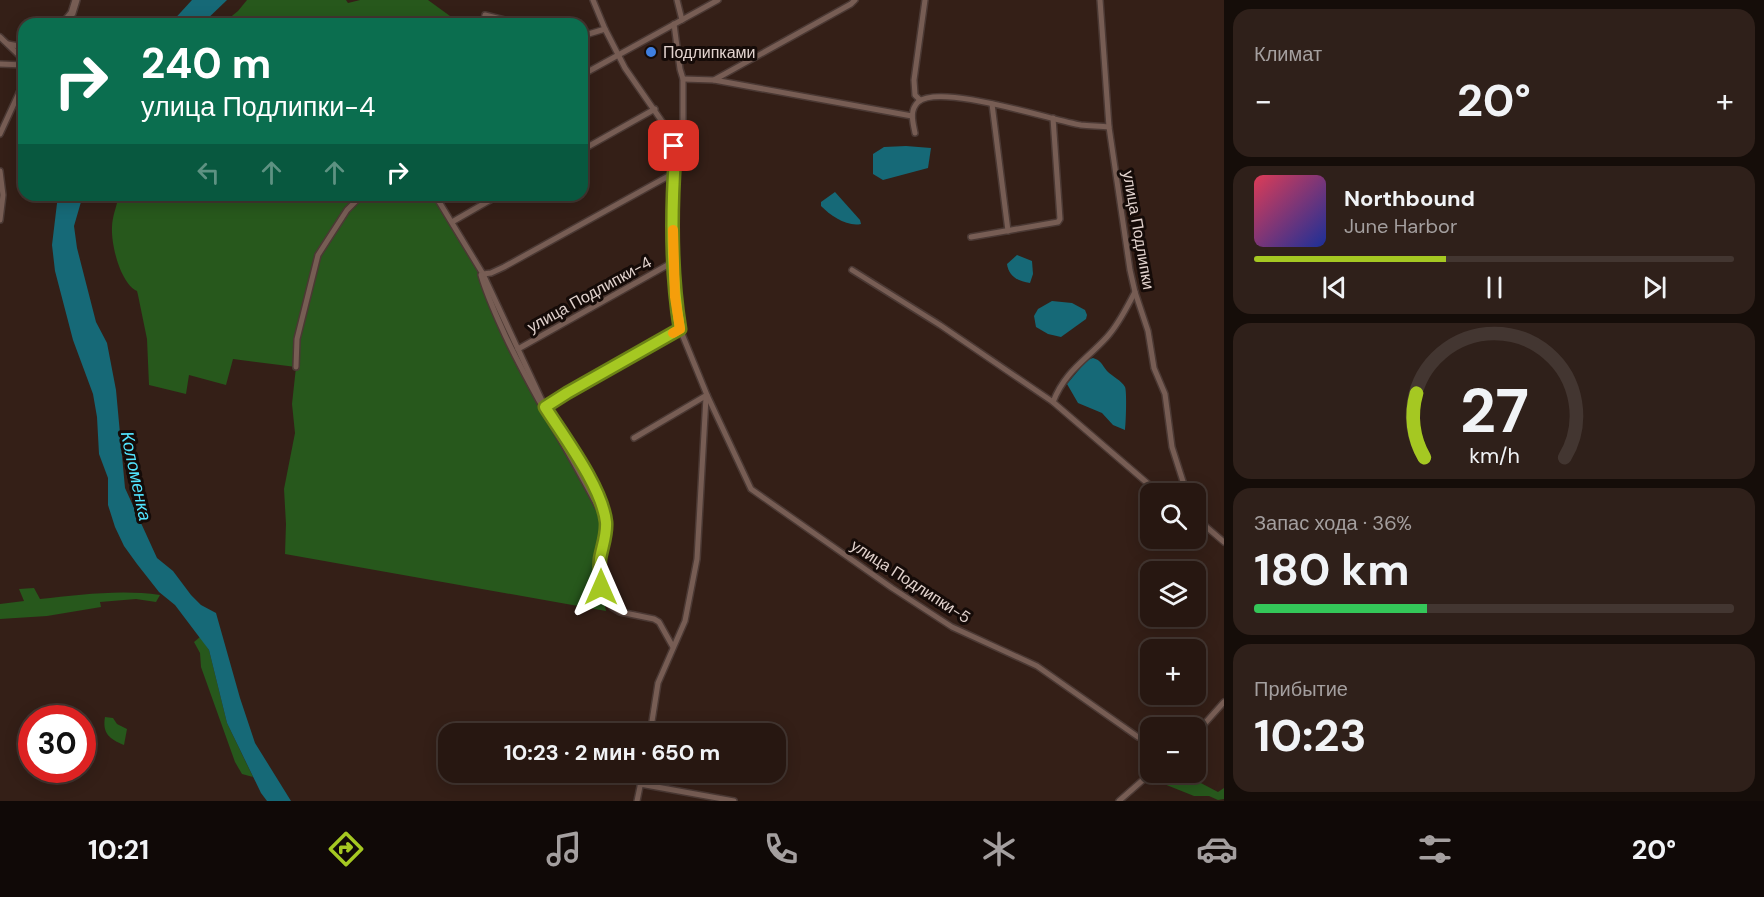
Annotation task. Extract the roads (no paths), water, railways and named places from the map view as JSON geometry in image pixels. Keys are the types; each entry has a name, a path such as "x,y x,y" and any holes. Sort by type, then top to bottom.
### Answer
{"street":[{"path":"68,18 76,0"},
{"name":"улица Подлипки-4","path":"593,0 605,30 625,68 670,133 675,158 673,262 675,297 680,329 706,395"},
{"path":"677,0 682,20"},
{"path":"588,72 718,0"},
{"path":"714,80 855,0"},
{"path":"920,100 915,95 914,80 925,0"},
{"name":"улица Подлипки","path":"1100,0 1109,127 1135,292 1148,331 1154,368 1165,394 1172,447 1183,483"},
{"path":"484,18 485,15 497,18"},
{"path":"674,24 683,79 682,129"},
{"path":"588,34 605,30"},
{"path":"2,39 18,45"},
{"path":"2,39 18,54"},
{"path":"0,64 18,65"},
{"path":"683,79 714,80 912,116"},
{"path":"0,134 18,95"},
{"path":"915,133 912,116 914,107 920,100 936,97 966,99 1081,125 1109,127"},
{"path":"992,104 1008,231"},
{"path":"588,147 655,109"},
{"path":"971,237 1059,222 1053,118"},
{"path":"0,171 3,195 0,220"},
{"path":"482,271 491,273 504,267 674,173"},
{"path":"296,367 297,339 318,255 347,210 356,201"},
{"path":"439,201 482,271 545,407 585,470 599,499 606,522 600,560 601,587 605,599 612,608 620,612 659,622 673,647"},
{"path":"452,222 489,201"},
{"name":"улица Подлипки-4","path":"518,349 673,262"},
{"path":"852,270 940,325 1053,402 1147,483"},
{"path":"482,271 485,291 515,356 606,522"},
{"path":"1053,402 1059,386 1068,374 1110,334 1135,292"},
{"path":"545,407 680,329"},
{"path":"634,438 706,395"},
{"path":"652,723 658,683 685,621 697,559 706,395"},
{"name":"улица Подлипки-5","path":"706,395 751,489 892,588 952,627 1037,666 1140,737"},
{"path":"1206,527 1224,542"},
{"path":"1206,721 1224,702"},
{"path":"1119,801 1140,783"},
{"path":"638,801 640,784 734,801"}],"water":[{"path":"192,0 227,0 208,18 176,18"},
{"path":"884,147 931,148 928,168 883,180 873,174 873,154"},
{"path":"835,192 861,224 850,224 840,220 821,206 821,202"},
{"path":"57,201 81,201 74,226 77,248 96,322 107,343 116,390 125,488 157,558 173,571 201,605 216,613 255,743 291,801 267,801 261,793 227,723 209,650 175,605 159,592 137,564 124,546 115,527 108,505 108,478 99,454 93,394 73,340 55,271 52,245"},
{"path":"1017,255 1032,261 1033,274 1030,283 1018,280 1010,272 1007,264"},
{"path":"1052,301 1072,303 1085,310 1086,319 1061,337 1048,334 1036,327 1034,316 1038,309"},
{"path":"1093,358 1100,361 1107,371 1125,387 1125,430 1113,425 1102,413 1078,403 1067,384 1087,360"}],"place":[{"name":"Подлипками","path":"651,52"}],"water label":[{"name":"Коломенка","path":"136,476"}]}
